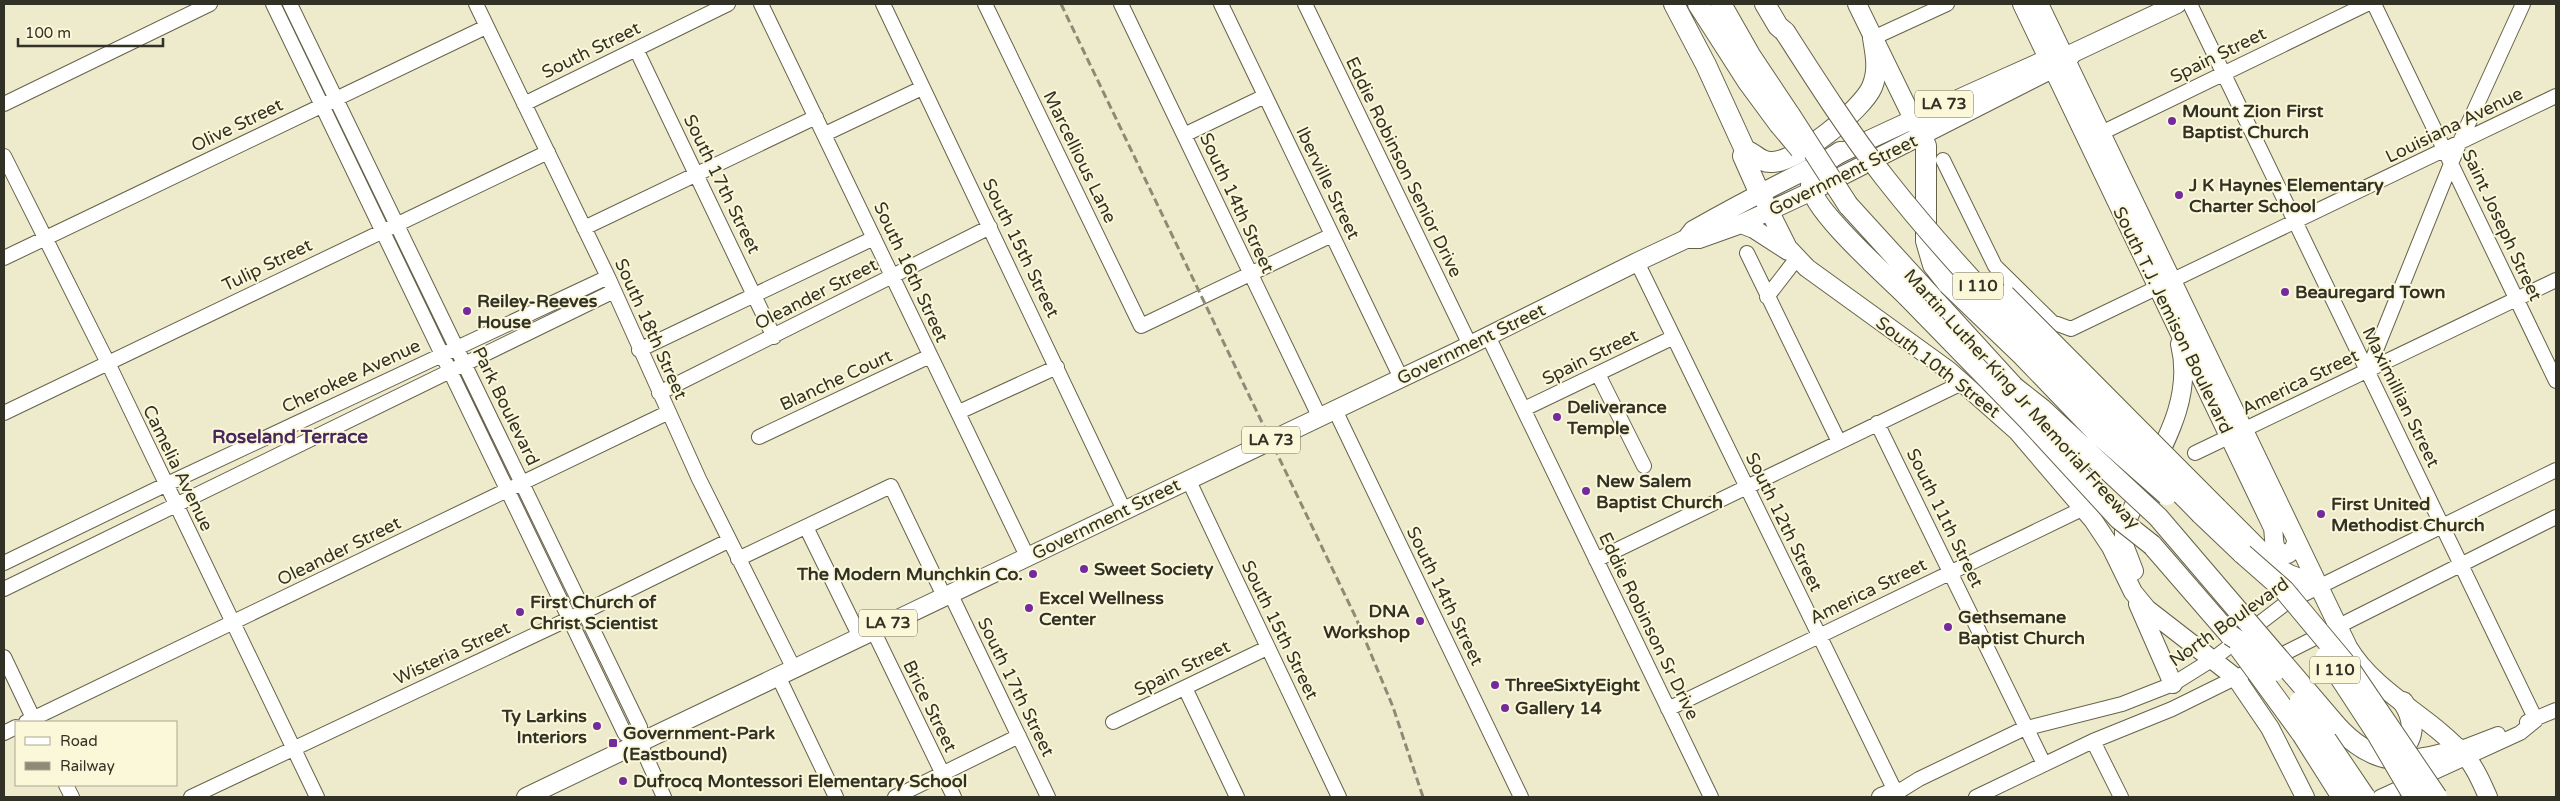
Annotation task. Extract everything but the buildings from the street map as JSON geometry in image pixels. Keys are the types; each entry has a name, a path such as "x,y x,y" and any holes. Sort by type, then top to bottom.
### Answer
{"highway":[{"path":"1674,4 1706,65 1745,150 1766,162 1782,162 1798,153 1856,108 1867,96 1876,74 1877,62 1873,38"},
{"name":"Martin Luther King Jr Memorial Freeway","path":"1698,4 1748,82 1784,119 1848,205 2014,386 2230,635 2302,734 2342,797"},
{"path":"1721,4 1758,68 1784,119"},
{"name":"I 110","path":"1765,4 1862,147 1932,234 1993,302 2209,511 2333,667 2414,797"},
{"path":"1774,4 1782,27"},
{"path":"1922,136 1926,146 1927,247 1933,265 1948,284 2022,355 2035,371 2117,452 2161,491 2209,511 2277,568 2295,578 2319,586"},
{"path":"1745,150 1743,156 1759,192"},
{"path":"1840,152 1817,169 1812,179 1812,191 1817,204 2027,419 2119,519 2152,545"},
{"path":"2014,386 2042,409 2158,518 2335,724 2359,748 2380,756 2418,759 2463,753"},
{"path":"2243,554 2284,590 2350,669 2437,797"},
{"path":"2230,635 2260,655 2281,677 2316,724 2365,797"},
{"path":"2380,756 2401,749 2411,735 2412,719 2403,702"},
{"path":"2400,774 2418,797"}],"main road":[{"path":"1857,4 1922,136"},
{"path":"2022,4 2059,60"},
{"path":"2039,4 2059,60"},
{"name":"Government Street","path":"526,797 639,741 1327,414 1637,262 1686,239 1699,239 1741,224 1812,191 1922,136 2059,60 2177,4"},
{"name":"Government Street","path":"1686,239 1693,230 1759,192 1840,152 1913,118 2059,60"},
{"name":"South T.J. Jemison Boulevard","path":"2059,60 2093,136 2236,434 2273,528 2277,551 2285,554 2290,553 2297,541 2337,625 2352,654 2363,669 2463,753"},
{"name":"South 10th Street","path":"1759,192 1794,256 1964,382 2017,431 2084,508 2106,540 2133,592 2147,609 2236,678 2270,728 2305,797"},
{"path":"1741,224 1756,230 1794,256"},
{"name":"South T.J. Jemison Boulevard","path":"2164,284 2174,322 2236,434"},
{"path":"2167,626 2166,614 2145,590 2128,559 2123,539 2127,521 2168,436 2179,404 2183,378 2182,359 2174,322"},
{"path":"2106,540 2127,521"},
{"path":"2133,592 2173,684"},
{"path":"2463,753 2488,797"}],"street":[{"path":"4,104 210,4"},
{"path":"273,4 625,734 639,741 664,797"},
{"name":"Park Boulevard","path":"290,4 640,727 639,741"},
{"name":"South 18th Street","path":"476,4 608,277 667,413 738,559 836,797"},
{"name":"South Street","path":"524,104 728,4"},
{"name":"South 16th Street","path":"761,4 1027,556"},
{"name":"South 15th Street","path":"882,4 1124,510"},
{"name":"Marcellious Lane","path":"986,4 1141,326 1250,275"},
{"name":"South 14th Street","path":"1121,4 1250,275 1327,414 1521,797"},
{"name":"Iberville Street","path":"1221,4 1401,378"},
{"name":"Eddie Robinson Senior Drive","path":"1305,4 1470,345"},
{"path":"1873,38 1946,4"},
{"name":"Maximillian Street","path":"2190,4 2536,720"},
{"name":"Spain Street","path":"2093,136 2366,4"},
{"name":"Saint Joseph Street","path":"2374,4 2556,381"},
{"path":"2368,370 2459,144 2523,4"},
{"name":"Olive Street","path":"4,258 486,26"},
{"name":"South 17th Street","path":"636,49 774,337"},
{"path":"824,134 922,88"},
{"path":"1184,136 1265,96"},
{"name":"Louisiana Avenue","path":"1943,160 1995,266 2052,322 2071,329 2446,151 2556,96"},
{"path":"584,228 816,117"},
{"name":"Tulip Street","path":"4,413 548,152"},
{"name":"Camelia Avenue","path":"4,156 108,363 164,485 317,797"},
{"name":"Oleander Street","path":"659,393 990,227"},
{"path":"1250,275 1332,235"},
{"path":"639,350 874,238"},
{"path":"1747,254 1840,442"},
{"path":"1767,297 1794,256"},
{"name":"South 12th Street","path":"1637,262 1672,338 1820,635 1891,796"},
{"name":"Cherokee Avenue","path":"4,563 164,485 608,277"},
{"name":"America Street","path":"2195,453 2556,280"},
{"path":"4,589 614,291"},
{"name":"Eddie Robinson Sr Drive","path":"1488,336 1711,797"},
{"name":"Spain Street","path":"1524,409 1672,338"},
{"name":"Blanche Court","path":"759,437 930,356"},
{"path":"959,412 1057,367"},
{"path":"1598,374 1644,466"},
{"path":"1596,560 1964,382"},
{"name":"Oleander Street","path":"32,721 667,413"},
{"name":"South 11th Street","path":"1877,424 2044,764"},
{"name":"North Boulevard","path":"1891,796 1973,752 2026,728 2122,704 2173,684 2213,660 2271,613 2319,586 2556,470"},
{"name":"South 15th Street","path":"1188,480 1339,797"},
{"name":"South 17th Street","path":"806,527 890,486 1019,736 1048,797"},
{"name":"America Street","path":"1668,708 2084,508"},
{"path":"1976,797 2093,741 2172,709 2556,517"},
{"path":"738,559 806,527"},
{"name":"Brice Street","path":"806,527 866,633 954,797"},
{"name":"Wisteria Street","path":"191,797 570,619 728,541"},
{"name":"Spain Street","path":"1113,722 1267,648"},
{"path":"4,657 32,721"},
{"path":"1185,688 1237,797"},
{"path":"2380,797 2463,753 2556,710"},
{"path":"895,797 1019,736"},
{"path":"2093,741 2121,797"}],"railway":[{"path":"1061,4 1356,618 1393,707 1423,797"}],"place":[{"name":"Mount Zion First Baptist Church","path":"2172,121"},
{"name":"J K Haynes Elementary Charter School","path":"2179,195"},
{"name":"Beauregard Town","path":"2285,292"},
{"name":"Reiley-Reeves House","path":"467,311"},
{"name":"Deliverance Temple","path":"1557,417"},
{"name":"New Salem Baptist Church","path":"1586,491"},
{"name":"First United Methodist Church","path":"2321,514"},
{"name":"Sweet Society","path":"1084,569"},
{"name":"The Modern Munchkin Co.","path":"1033,574"},
{"name":"Excel Wellness Center","path":"1029,608"},
{"name":"First Church of Christ Scientist","path":"520,612"},
{"name":"DNA Workshop","path":"1420,621"},
{"name":"Gethsemane Baptist Church","path":"1948,627"},
{"name":"ThreeSixtyEight","path":"1495,685"},
{"name":"Gallery 14","path":"1505,708"},
{"name":"Ty Larkins Interiors","path":"597,726"},
{"name":"Government-Park (Eastbound)","path":"613,743"},
{"name":"Dufrocq Montessori Elementary School","path":"623,781"}],"district":[{"name":"Roseland Terrace","path":"290,437"}]}
